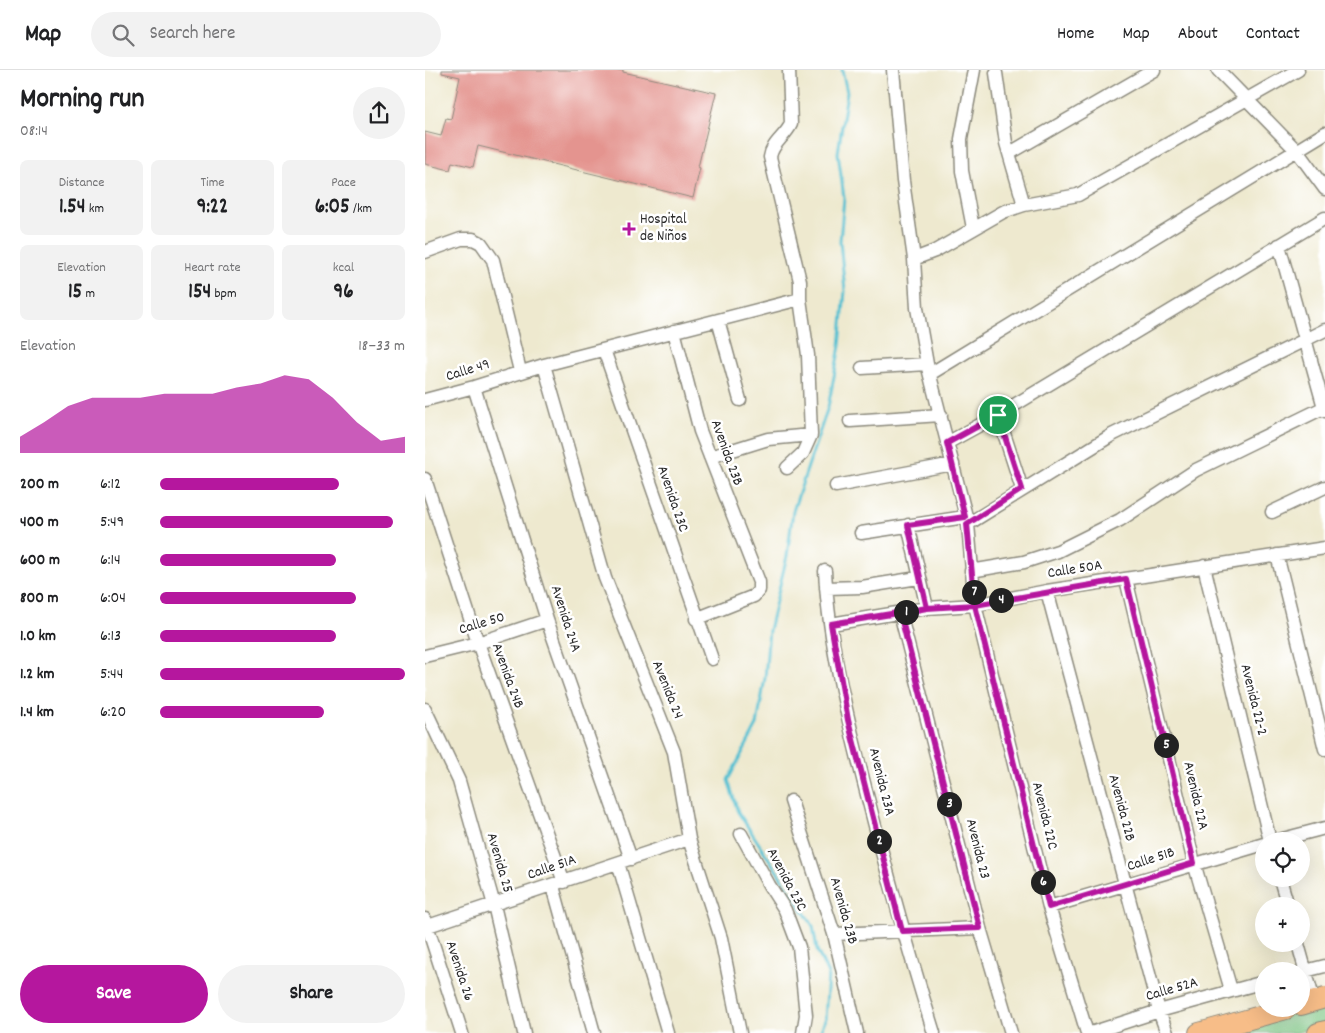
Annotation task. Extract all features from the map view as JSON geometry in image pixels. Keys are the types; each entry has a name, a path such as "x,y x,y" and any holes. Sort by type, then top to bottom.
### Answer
{"highway":[{"path":"1199,1033 1257,1017"},
{"path":"1318,1033 1325,1031"}],"street":[{"path":"787,468 803,453 811,435 808,355 800,300 800,282 770,157 773,146 788,131 791,124 789,70"},
{"name":"Avenida 22C","path":"893,70 903,181 914,259 917,308 929,369 967,521 975,605 1049,907 1087,1033"},
{"path":"973,228 962,171 961,139 975,70 1000,71 1006,144 1024,205"},
{"path":"1010,153 1154,70"},
{"path":"1218,70 1297,151 1325,189"},
{"path":"914,259 935,251 1003,212 1024,205 1078,195 1298,70"},
{"path":"862,368 929,369 1325,133"},
{"path":"947,443 998,415 1325,218"},
{"path":"425,252 461,239 473,239 481,243 493,260 519,371"},
{"path":"971,570 1024,562 1058,551 1119,520 1196,470 1325,409 1279,246"},
{"name":"Calle 49","path":"425,400 474,388 519,371 800,300"},
{"path":"718,320 740,400"},
{"path":"861,533 908,525 967,521 1112,435 1325,330"},
{"name":"Avenida 23B","path":"674,331 700,431 759,582 759,590 753,596 696,619"},
{"name":"Avenida 23C","path":"604,350 711,659"},
{"name":"Avenida 24","path":"543,365 605,578 674,752 689,839 721,938 740,1033"},
{"name":"Avenida 24A","path":"474,388 547,620 631,859"},
{"path":"850,421 941,415"},
{"path":"998,415 1022,489"},
{"path":"710,457 768,439 811,435"},
{"path":"836,486 953,464"},
{"name":"Avenida 24B","path":"425,479 559,884 594,1033"},
{"path":"1272,512 1325,487"},
{"path":"908,525 918,578 927,608"},
{"name":"Calle 50A","path":"831,624 927,608 975,605 1047,591 1325,548"},
{"path":"1277,555 1325,749"},
{"name":"Avenida 22-2","path":"1204,566 1268,832"},
{"name":"Avenida 23A","path":"825,571 831,624 848,720 902,931 934,1033"},
{"path":"826,588 862,587 918,578"},
{"name":"Avenida 22A","path":"1126,579 1194,863 1231,990"},
{"name":"Avenida 22B","path":"1047,591 1125,886 1159,1011 1167,1033"},
{"name":"Avenida 23","path":"900,613 980,928 1011,1033"},
{"name":"Calle 50","path":"425,656 478,643 547,620"},
{"name":"Avenida 25","path":"425,709 459,781 494,905 524,1033"},
{"name":"Avenida 23B","path":"791,801 834,934 857,1033"},
{"path":"1310,832 1325,828"},
{"name":"Avenida 23C","path":"741,834 769,886 785,910 799,947 806,1015 803,1033"},
{"name":"Calle 51A","path":"426,924 559,884 689,839"},
{"name":"Calle 51B","path":"1049,907 1255,846"},
{"path":"618,863 668,1033"},
{"name":"Avenida 26","path":"426,924 462,1033"},
{"path":"834,934 980,928"},
{"path":"1310,970 1325,966"},
{"name":"Calle 52A","path":"1091,1033 1159,1011 1255,984"}],"green space":[{"path":"1325,1002 1325,1024 1295,1033 1215,1033 1272,1017 1310,1017 1310,1006"}],"building":[{"path":"442,70 623,70 623,72 716,93 698,167 700,168 693,198 478,146 473,167 452,162 450,170 425,164 425,132 441,136 446,118 451,119 460,77 442,73"}],"waterway":[{"path":"820,1033 825,1020 828,974 817,950 813,926 738,812 728,780 757,725 765,678 769,630 787,556 793,511 828,407 840,346 845,291 840,241 844,198 838,153 847,92 842,70"}],"place":[{"name":"Hospital de Niños","path":"629,229"}],"route":[{"path":"998,415 947,443 965,517 908,525 918,578 927,608 831,624 848,720 902,931 980,928 900,613 927,608 975,605 1047,591 1126,579 1194,863 1125,886 1049,907 975,605 971,570 967,524 1022,489 998,415"}]}
